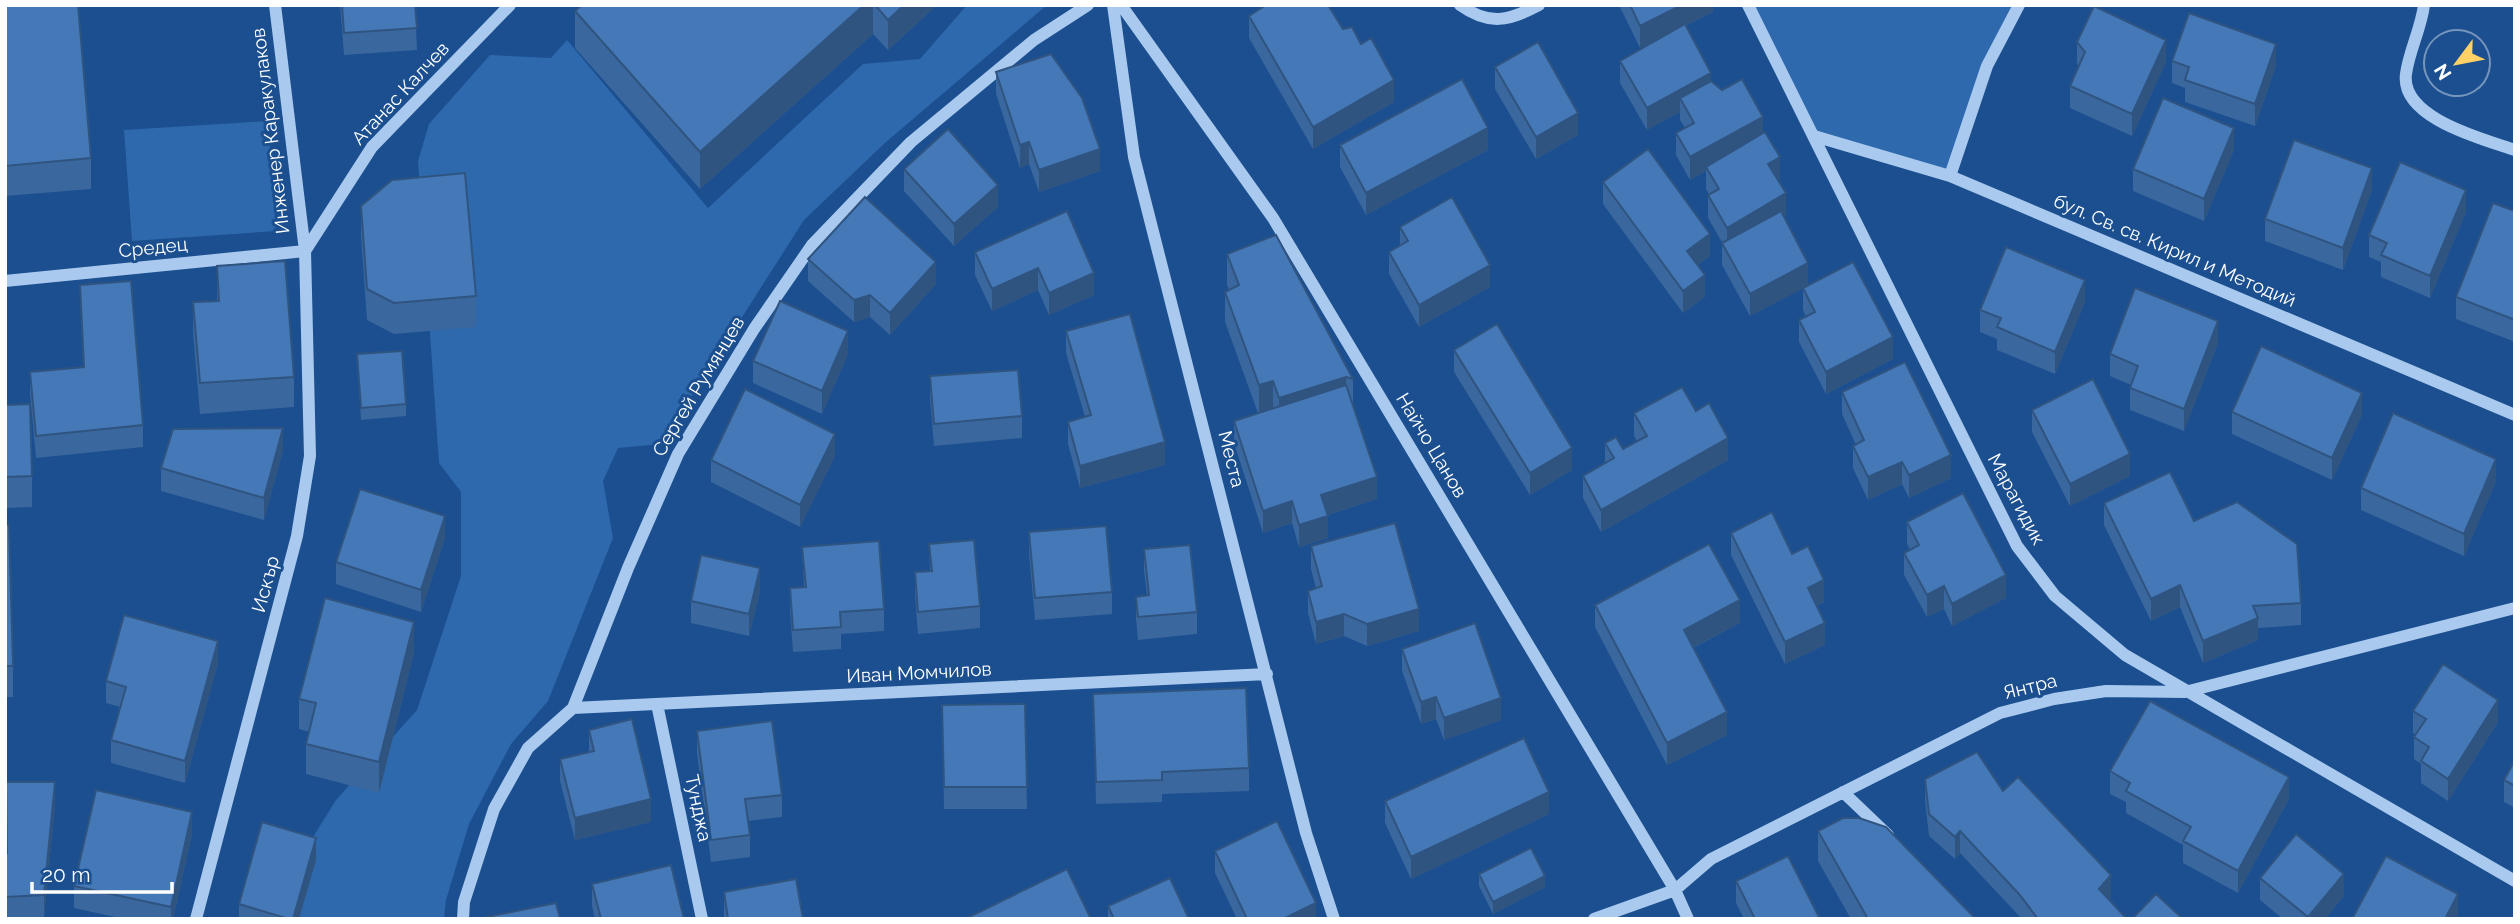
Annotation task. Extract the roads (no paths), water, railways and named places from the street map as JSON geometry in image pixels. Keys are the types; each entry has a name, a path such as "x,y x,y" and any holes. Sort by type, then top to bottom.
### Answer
{"street":[{"name":"Инженер Каракулаков","path":"275,5 305,251"},
{"name":"Атанас Калчев","path":"305,251 372,147 510,5"},
{"name":"Сергей Румянцев","path":"463,919 464,902 494,809 528,748 573,708 628,568 678,454 754,329 812,245 911,142 1034,40 1088,5"},
{"name":"Места","path":"1113,5 1134,157 1306,833 1334,919"},
{"name":"Найчо Цанов","path":"1121,5 1273,218 1675,890 1688,919"},
{"path":"1460,5 1474,15 1494,22 1516,17 1539,5"},
{"name":"Марагидик","path":"1748,5 2017,546 2055,597 2125,655 2515,881"},
{"path":"1950,176 1987,66 2020,5"},
{"path":"2424,5 2405,78 2417,107 2452,128 2515,150"},
{"name":"бул. Св. св. Кирил и Методий","path":"1814,136 1950,176 2515,415"},
{"name":"Средец","path":"5,281 305,251"},
{"name":"Искър","path":"197,919 297,536 310,456 305,251"},
{"name":"Янтра","path":"1594,919 1675,890 1711,859 2000,713 2054,699 2106,691 2185,692 2515,608"},
{"name":"Иван Момчилов","path":"573,708 1267,674"},
{"name":"Тунджа","path":"657,704 702,919"},
{"path":"1843,792 1893,841"}]}
